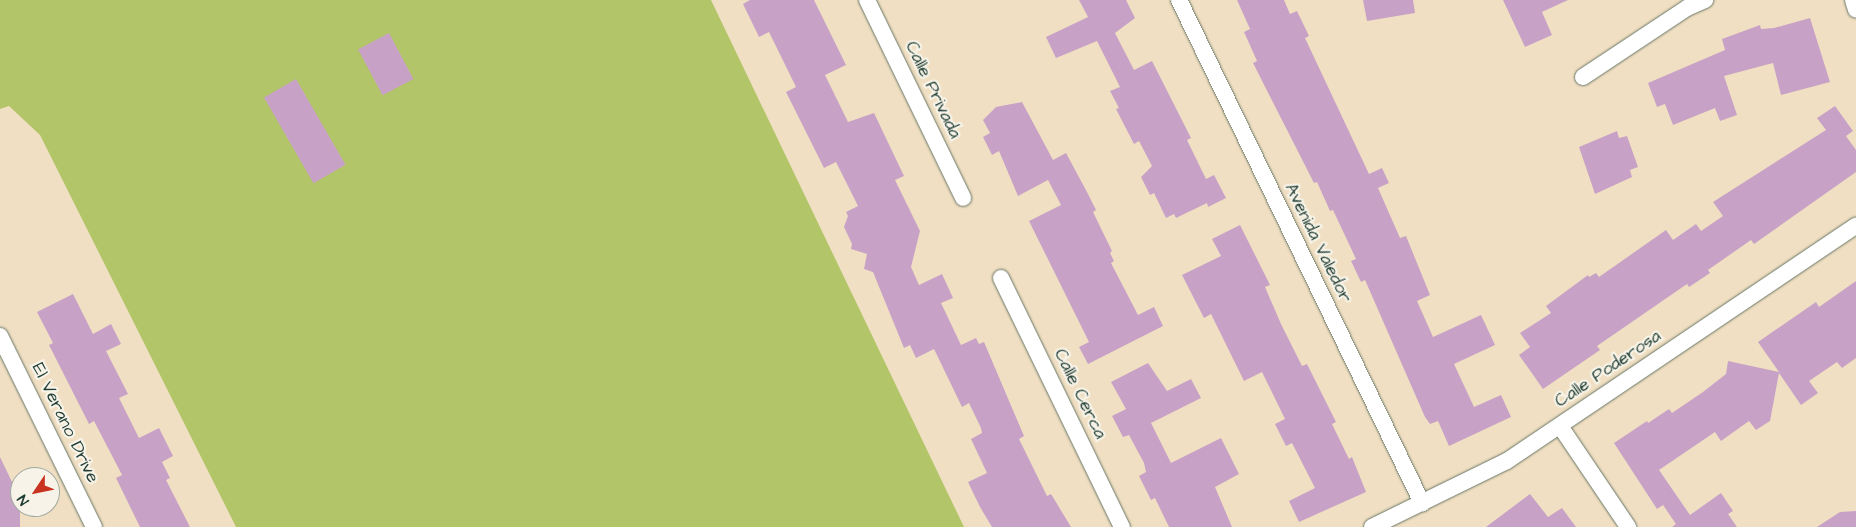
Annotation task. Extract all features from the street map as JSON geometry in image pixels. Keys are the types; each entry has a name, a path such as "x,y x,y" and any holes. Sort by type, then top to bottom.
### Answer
{"street":[{"name":"Calle Privada","path":"867,0 963,198"},
{"name":"Avenida Valedor","path":"1179,0 1422,503"},
{"path":"1583,77 1687,8 1705,0"},
{"path":"1853,0 1856,10"},
{"name":"Calle Poderosa","path":"1372,527 1508,461 1856,226"},
{"name":"Calle Cerca","path":"1001,278 1122,527"},
{"name":"El Verano Drive","path":"0,336 94,527"},
{"path":"1560,426 1628,527"}],"green space":[{"path":"0,0 711,0 964,527 236,527 40,135 9,106 0,109"}],"building":[{"path":"750,0 814,0 846,65 825,75 848,122 874,113 904,176 895,180 920,231 911,267 919,285 942,274 953,298 941,303 961,345 976,338 979,344 984,342 1024,436 1019,439 1047,496 1051,494 1071,527 992,527 968,482 987,473 971,439 982,433 981,428 969,403 962,407 934,349 916,358 910,345 904,348 873,272 864,269 867,254 851,249 852,244 844,227 848,216 846,212 858,206 836,162 824,168 786,92 796,87 769,32 759,37 743,4"},
{"path":"1079,0 1126,0 1135,18 1115,33 1134,70 1152,61 1191,138 1187,140 1206,179 1214,175 1226,198 1208,207 1207,203 1176,218 1174,214 1166,218 1154,193 1150,195 1141,177 1152,166 1139,141 1134,144 1116,109 1119,108 1110,91 1120,87 1097,41 1056,58 1046,37 1088,17"},
{"path":"1237,0 1284,0 1290,14 1297,11 1309,36 1305,38 1369,174 1382,168 1389,183 1378,188 1400,238 1406,236 1430,295 1417,301 1433,337 1481,315 1495,345 1454,364 1474,407 1501,395 1511,417 1449,446 1438,421 1430,424 1425,417 1365,280 1361,282 1351,261 1356,259 1333,210 1330,211 1317,182 1314,183 1253,63 1257,61 1244,32 1250,29"},
{"path":"1363,0 1413,0 1415,13 1367,21"},
{"path":"1503,0 1568,0 1542,12 1552,35 1525,47"},
{"path":"1810,18 1830,82 1781,95 1773,63 1724,76 1737,115 1720,121 1715,108 1673,125 1665,104 1657,107 1648,83 1725,50 1722,39 1760,25 1761,29 1774,28"},
{"path":"389,33 413,79 383,95 358,49"},
{"path":"296,79 346,165 313,183 264,98"},
{"path":"1022,102 1053,160 1066,153 1096,210 1093,212 1112,251 1110,253 1114,261 1111,263 1138,315 1154,307 1163,326 1088,364 1079,347 1089,342 1029,221 1061,205 1048,180 1018,196 999,151 992,155 983,137 990,133 983,120 996,107"},
{"path":"1835,106 1853,131 1846,136 1856,150 1856,172 1754,244 1751,240 1708,270 1710,273 1689,287 1687,284 1597,346 1600,350 1543,389 1519,355 1530,347 1520,333 1551,313 1546,306 1588,275 1589,277 1596,273 1599,277 1666,230 1673,240 1696,224 1701,231 1723,216 1713,202 1826,130 1817,118"},
{"path":"1617,131 1619,138 1627,136 1638,167 1630,170 1632,177 1595,194 1579,147"},
{"path":"1240,225 1270,285 1265,287 1281,324 1302,366 1307,364 1336,422 1332,424 1349,459 1352,457 1366,492 1299,522 1289,501 1315,488 1292,443 1286,446 1275,424 1285,419 1262,372 1244,381 1211,314 1204,318 1182,275 1221,256 1212,239"},
{"path":"1856,281 1856,358 1842,368 1837,362 1809,381 1818,393 1801,405 1779,373 1770,421 1756,430 1749,421 1721,441 1715,432 1659,470 1690,515 1721,493 1733,511 1728,514 1737,527 1672,527 1676,524 1663,505 1657,509 1614,443 1669,409 1672,413 1703,392 1726,374 1728,361 1779,372 1758,342 1816,302 1819,307"},
{"path":"73,294 93,334 111,324 121,344 106,351 128,394 119,398 139,438 159,428 173,456 162,462 170,478 166,480 190,527 140,527 116,478 122,475 94,421 89,424 49,345 53,343 37,312"},
{"path":"1148,363 1167,391 1191,379 1201,398 1151,423 1171,463 1221,438 1239,474 1215,487 1232,527 1169,527 1155,498 1151,500 1139,476 1146,472 1144,463 1129,435 1123,437 1112,416 1126,409 1111,382"},
{"path":"0,457 10,478 10,517 20,517 20,527 0,527"},
{"path":"1530,494 1548,517 1562,508 1576,527 1486,527"},
{"path":"1856,511 1856,527 1817,527 1840,512"}]}
